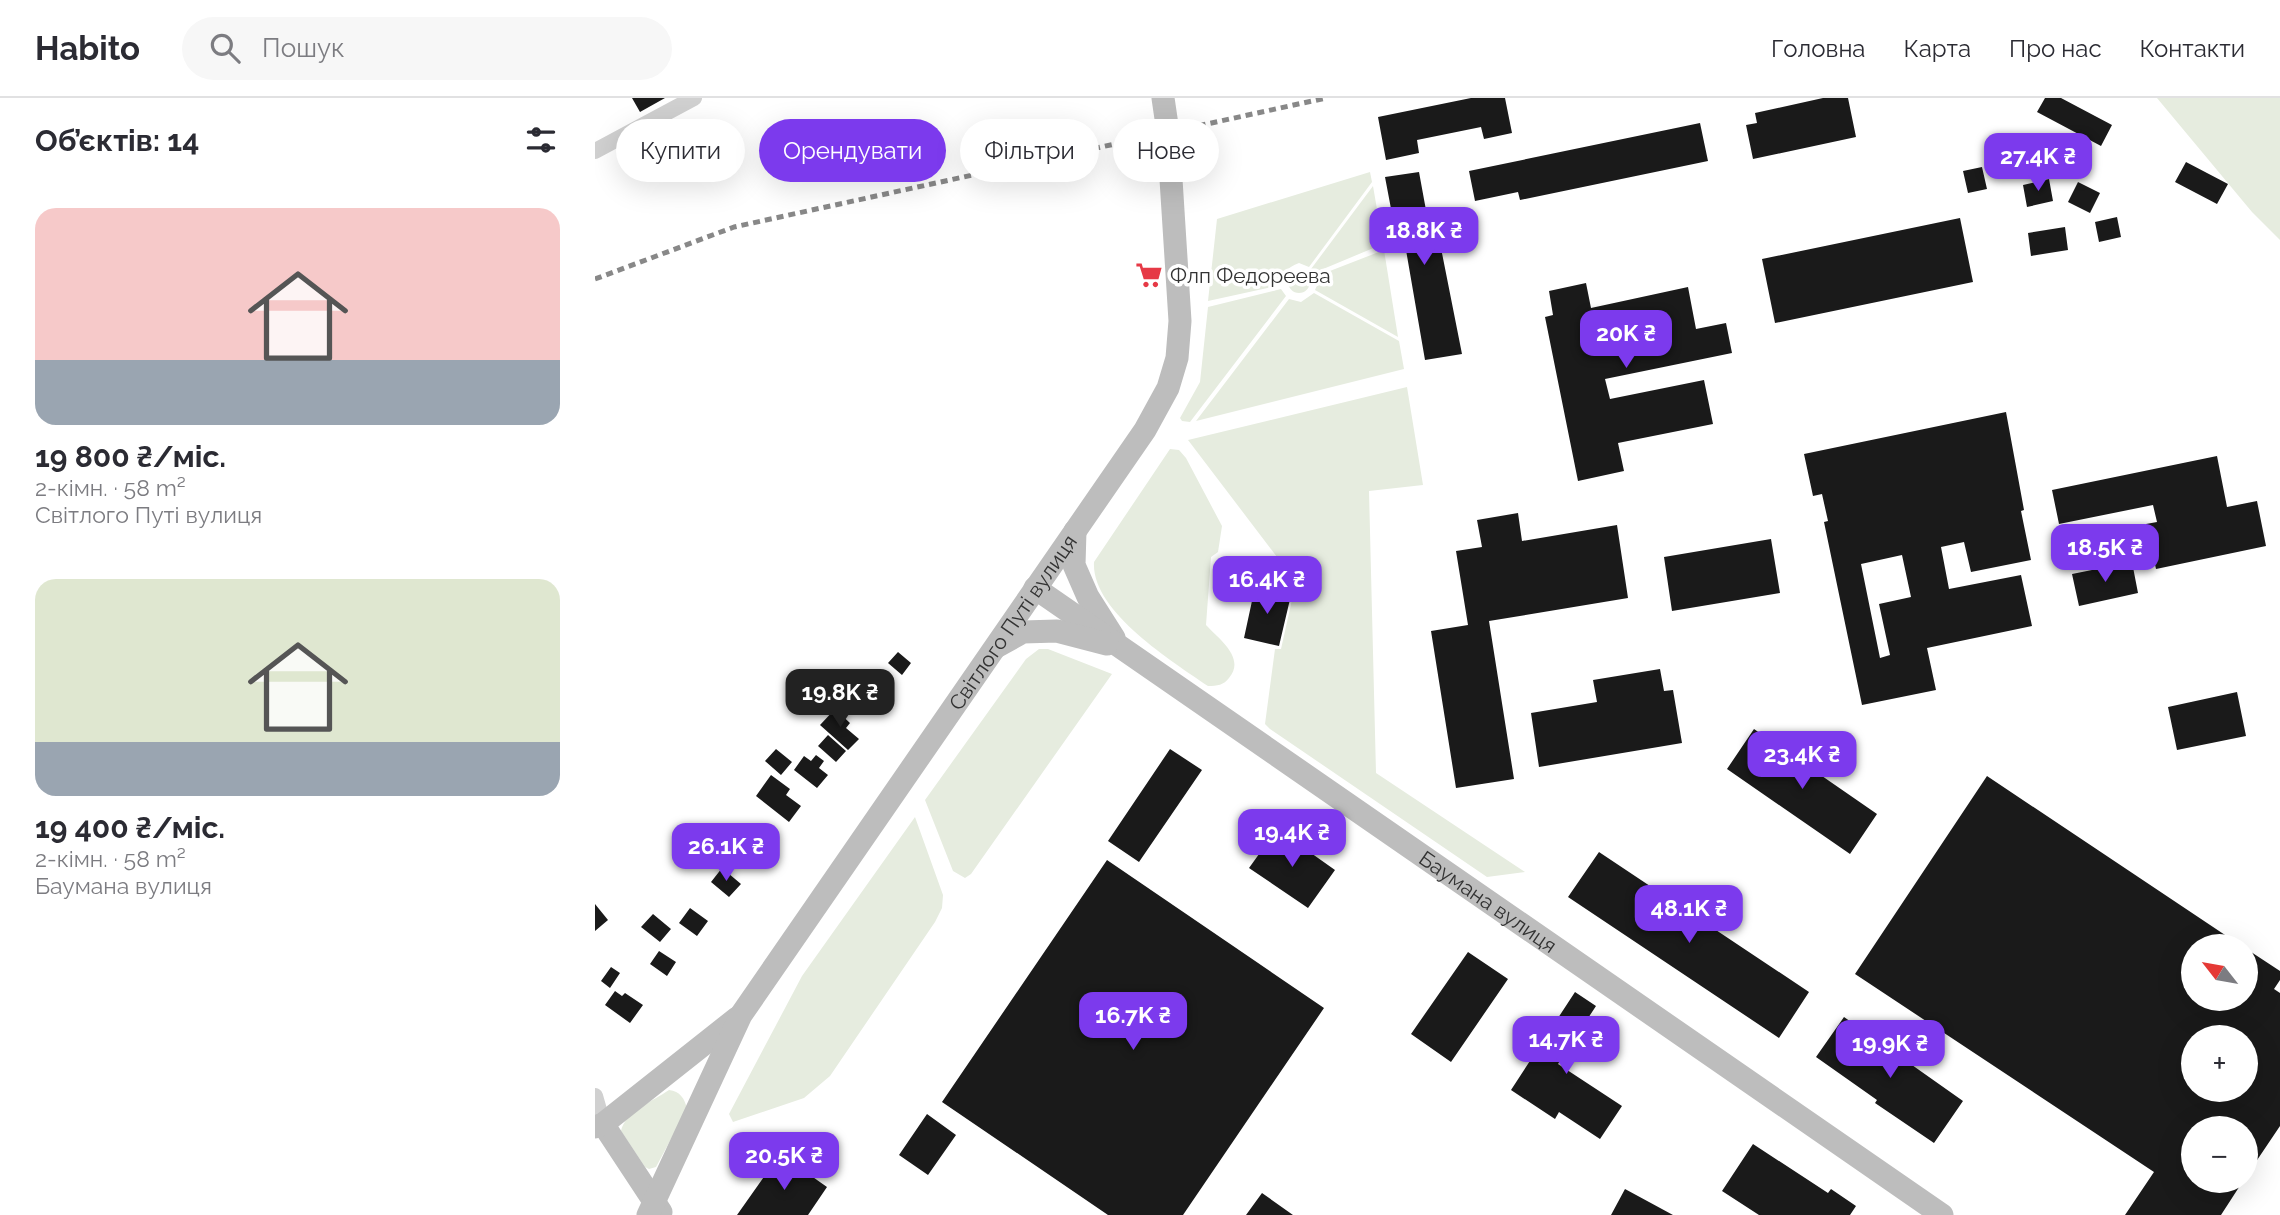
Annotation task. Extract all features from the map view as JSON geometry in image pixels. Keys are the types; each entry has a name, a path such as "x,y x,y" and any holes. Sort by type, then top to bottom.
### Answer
{"main road":[{"name":"Світлого Путі вулиця","path":"655,1211 741,1015 1145,430 1168,388 1177,358 1180,321 1168,132 1163,98"},
{"path":"1075,531 1074,565 1088,597 1120,647"},
{"name":"Баумана вулиця","path":"1035,588 1942,1215"},
{"path":"993,649 1023,632 1057,631 1120,647"},
{"path":"655,1211 599,1126 741,1015"}],"street":[{"path":"595,151 694,98"},
{"path":"595,1096 599,1126"}],"shaded area":[{"path":"2157,98 2280,98 2280,240 2252,212"},
{"path":"1370,172 1372,182 1309,267 1299,263 1291,267 1284,274 1281,285 1208,301 1217,219"},
{"path":"1373,186 1383,244 1316,272 1311,269"},
{"path":"1384,250 1398,337 1315,290 1317,276"},
{"path":"1299,271 1309,278 1310,282 1303,292 1299,293 1289,286 1288,282 1295,272"},
{"path":"1281,289 1286,296 1190,422 1182,421 1180,418 1200,382 1208,307"},
{"path":"1314,293 1399,341 1404,369 1196,421 1289,299 1301,302"},
{"path":"1407,387 1423,485 1369,491 1376,773 1525,872 1487,877 1265,724 1275,649 1281,649 1296,582 1188,440"},
{"path":"1170,449 1179,450 1186,458 1222,526 1218,552 1211,557 1206,625 1229,649 1234,663 1229,678 1217,685 1208,686 1136,633 1105,599 1097,580 1094,562"},
{"path":"1039,649 1048,649 1112,674 971,874 965,878 953,871 925,800 1026,659"},
{"path":"915,817 943,895 942,908 935,922 830,1076 804,1098 733,1122 729,1114 802,976"},
{"path":"669,1090 681,1096 687,1109 656,1167 649,1169 621,1131 628,1118"}],"building":[{"path":"632,98 665,98 640,112"},
{"path":"1471,98 1505,98 1512,133 1484,139 1481,127 1417,140 1419,153 1386,160 1378,117"},
{"path":"1823,98 1848,98 1856,137 1753,159 1746,125 1757,123 1755,113"},
{"path":"2045,98 2061,98 2112,125 2101,146 2037,112"},
{"path":"1700,123 1708,161 1520,200 1518,192 1475,201 1469,171"},
{"path":"2186,162 2228,184 2217,204 2175,182"},
{"path":"1982,167 1987,189 1968,193 1963,171"},
{"path":"1419,172 1432,243 1440,243 1462,354 1425,360 1406,250 1399,251 1385,177"},
{"path":"2049,179 2053,201 2027,207 2023,185"},
{"path":"2078,182 2100,193 2090,213 2068,202"},
{"path":"2117,217 2121,237 2099,242 2095,222"},
{"path":"1960,218 1973,282 1775,323 1762,259"},
{"path":"2065,227 2068,250 2031,256 2028,233"},
{"path":"1586,283 1591,308 1688,287 1696,329 1726,323 1732,353 1605,379 1610,399 1704,380 1713,424 1618,443 1624,471 1578,481 1545,317 1553,315 1549,291"},
{"path":"2006,412 2031,560 1971,572 1964,542 1941,547 1949,589 2021,575 2032,626 1927,648 1936,690 1862,705 1824,522 1828,521 1822,494 1813,496 1804,454","holes":["1902,555 1911,597 1879,604 1890,655 1880,658 1861,564"]},
{"path":"2217,456 2227,507 2257,501 2266,546 2156,569 2146,524 2157,522 2153,505 2059,524 2052,490"},
{"path":"1518,513 1522,541 1617,525 1628,598 1489,621 1514,779 1456,788 1431,631 1468,625 1456,551 1482,547 1477,520"},
{"path":"1771,539 1780,593 1672,611 1664,557"},
{"path":"2132,562 2138,593 2079,606 2072,574"},
{"path":"1255,587 1291,595 1279,646 1244,638"},
{"path":"898,652 911,663 902,675 888,663"},
{"path":"1660,669 1664,691 1673,690 1682,743 1539,767 1531,713 1597,702 1593,680"},
{"path":"860,672 889,696 879,707 851,683"},
{"path":"849,683 867,705 855,715 837,693"},
{"path":"2237,692 2246,736 2177,750 2168,707"},
{"path":"835,709 850,723 846,728 859,739 848,750 820,725"},
{"path":"1754,729 1877,814 1850,854 1727,769"},
{"path":"828,735 846,751 836,762 818,746"},
{"path":"776,749 792,762 781,775 765,761"},
{"path":"1170,749 1202,770 1139,862 1108,841"},
{"path":"816,755 824,761 819,768 828,775 817,788 794,770 804,756 811,761"},
{"path":"771,775 790,789 786,795 801,806 789,822 756,796"},
{"path":"1987,776 2224,934 2181,934 2181,1012 2257,1012 2258,957 2280,971 2280,980 2274,989 2280,993 2280,1126 2258,1159 2258,1116 2181,1116 2181,1193 2235,1193 2221,1215 2125,1215 2154,1172 1855,974"},
{"path":"1277,829 1335,870 1308,908 1249,868"},
{"path":"749,835 767,848 758,860 740,848"},
{"path":"1599,852 1809,992 1779,1038 1568,897"},
{"path":"1107,860 1324,1008 1183,1215 1108,1215 942,1102"},
{"path":"722,868 741,884 729,897 711,882"},
{"path":"595,904 608,920 595,931"},
{"path":"690,908 708,921 697,936 679,923"},
{"path":"653,914 671,929 660,942 641,927"},
{"path":"659,951 676,962 667,976 650,964"},
{"path":"1468,952 1508,979 1451,1062 1411,1034"},
{"path":"611,967 620,973 610,988 601,981"},
{"path":"615,991 622,996 625,993 643,1005 630,1023 605,1005"},
{"path":"1575,992 1596,1006 1558,1064 1622,1106 1600,1139 1559,1112 1555,1119 1511,1090"},
{"path":"1844,1017 1963,1101 1934,1143 1875,1103 1877,1100 1816,1057"},
{"path":"927,1114 956,1135 928,1175 899,1155"},
{"path":"1753,1144 1828,1193 1831,1189 1856,1206 1850,1215 1759,1215 1722,1191"},
{"path":"780,1154 827,1187 808,1215 737,1215"},
{"path":"1625,1189 1673,1215 1611,1215"},
{"path":"1262,1193 1293,1215 1246,1215"}],"railway":[{"path":"595,279 734,227 1326,98"}],"place":[{"name":"Флп Федореева","path":"1149,275"}]}
